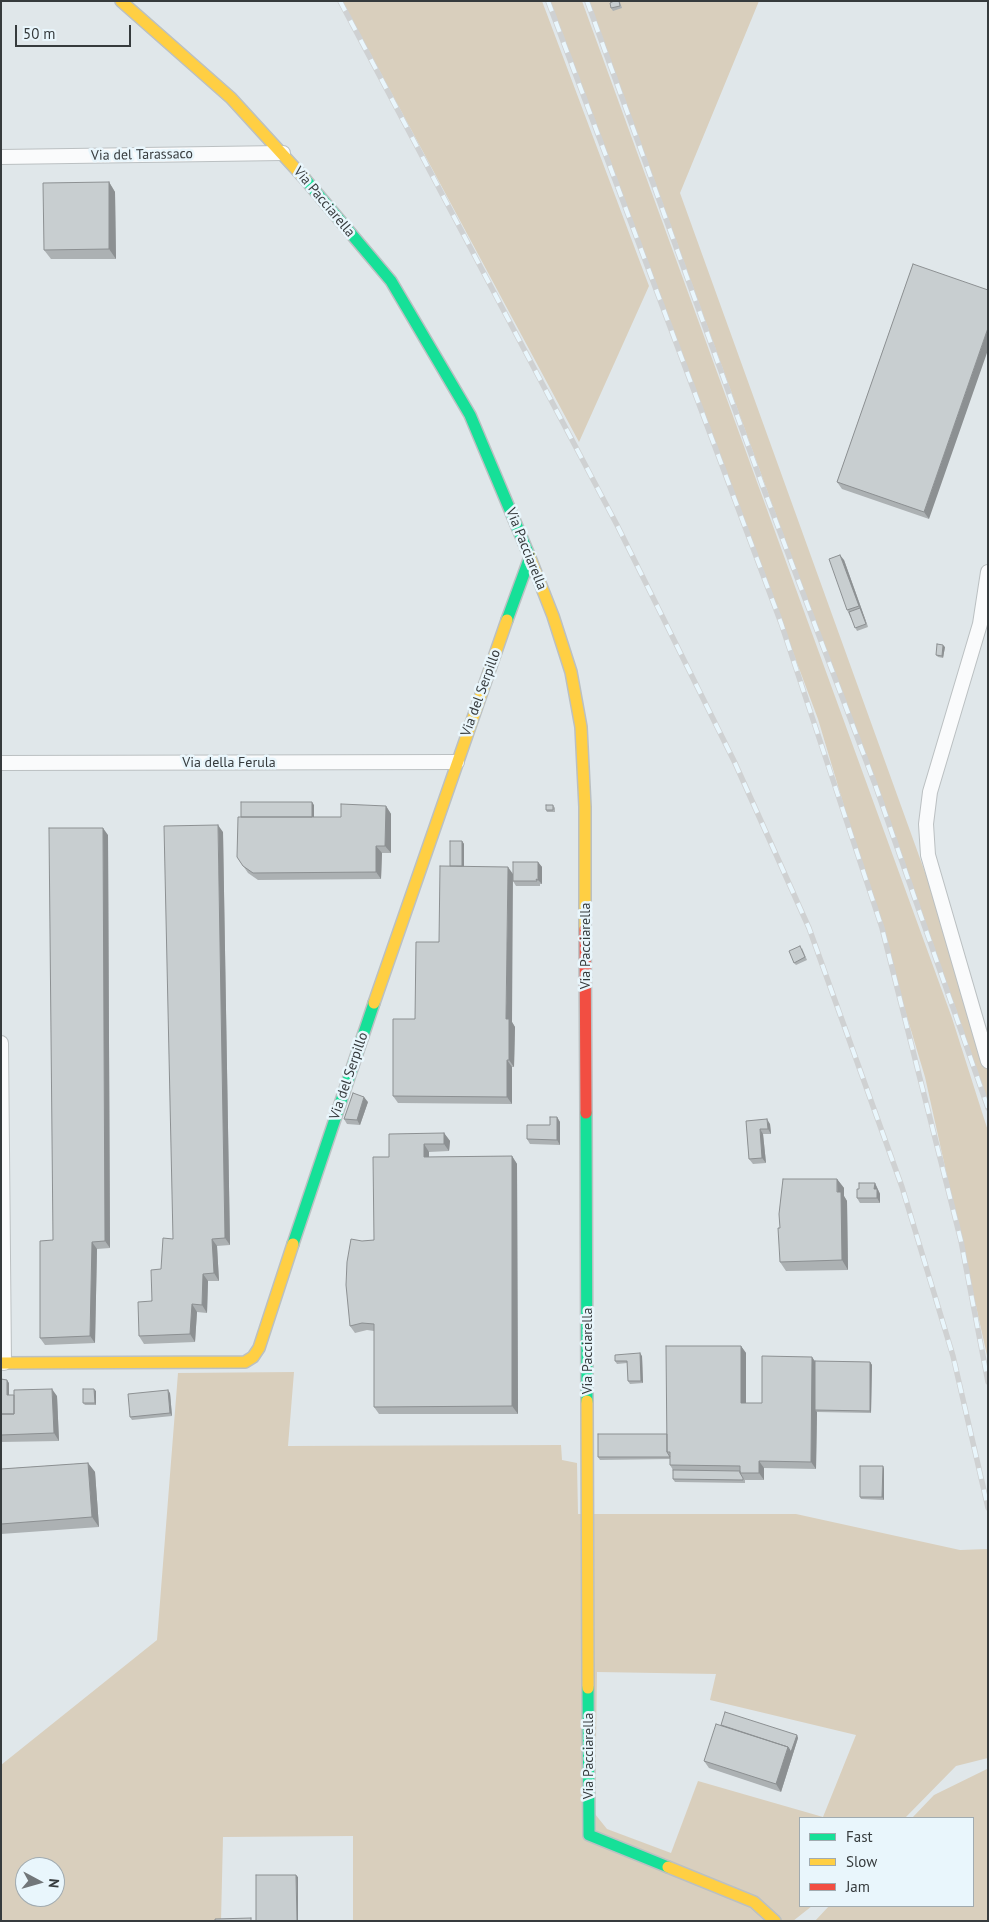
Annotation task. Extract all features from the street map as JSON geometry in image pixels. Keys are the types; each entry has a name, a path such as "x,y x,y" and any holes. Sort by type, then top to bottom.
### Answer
{"street":[{"name":"Via Pacciarella","path":"121,1 231,98 283,153 391,281 470,415 553,616 571,672 581,727 584,798 589,1835 754,1902 775,1921"},
{"name":"Via del Tarassaco","path":"1,157 283,153"},
{"name":"Via del Serpillo","path":"3,1363 245,1362 256,1353 348,1077 530,557"},
{"path":"988,572 980,624 930,792 926,824 928,855 988,1061"},
{"name":"Via della Ferula","path":"1,763 457,762"},
{"path":"1,1043 3,1363"}],"shaded area":[{"path":"342,1 542,1 649,286 579,442"},
{"path":"549,1 582,1 952,1018 988,1131 988,1360 925,1077 818,719"},
{"path":"589,1 759,1 680,193 988,1047 988,1108 958,1015"},
{"path":"294,1372 288,1446 561,1445 562,1460 577,1463 578,1514 796,1514 960,1550 988,1549 988,1758 956,1766 906,1817 823,1817 799,1817 799,1907 811,1907 793,1921 353,1921 353,1836 223,1837 221,1921 1,1921 1,1765 157,1640 178,1373","holes":["597,1672 716,1674 710,1700 856,1735 823,1817 698,1781 671,1853 607,1829 595,1814"]},
{"path":"987,1769 988,1921 815,1921 828,1907 974,1907 974,1817 913,1817 934,1795"}],"building":[{"path":"619,1 620,6 611,8 610,3"},
{"path":"109,182 109,249 44,250 43,183"},
{"path":"913,264 988,290 988,328 924,512 837,482"},
{"path":"840,555 859,606 847,610 829,559"},
{"path":"860,608 866,624 855,628 849,612"},
{"path":"937,644 943,645 942,656 936,655"},
{"path":"241,802 312,802 312,817 241,817"},
{"path":"341,804 386,806 385,846 376,846 376,872 253,873 243,866 237,857 238,817 341,817"},
{"path":"546,805 553,805 553,810 546,810"},
{"path":"218,825 225,1238 212,1239 214,1273 203,1274 202,1305 192,1304 190,1334 139,1336 138,1302 152,1301 151,1270 161,1269 163,1238 173,1239 164,826"},
{"path":"49,828 103,828 105,1241 92,1242 90,1336 40,1338 40,1241 53,1240"},
{"path":"450,841 462,841 462,866 450,866"},
{"path":"513,862 538,862 538,880 513,881"},
{"path":"440,866 508,867 506,1019 509,1019 509,1060 507,1060 507,1097 393,1096 393,1019 415,1019 416,942 439,942"},
{"path":"800,946 805,957 794,963 789,951"},
{"path":"353,1093 364,1097 357,1120 344,1119"},
{"path":"550,1117 557,1117 557,1140 527,1139 527,1125 550,1125"},
{"path":"767,1119 768,1129 760,1129 762,1158 749,1159 746,1121"},
{"path":"444,1133 444,1144 424,1144 424,1157 512,1156 512,1406 374,1407 374,1324 362,1323 350,1326 346,1285 351,1239 362,1241 374,1240 373,1157 389,1157 389,1134"},
{"path":"783,1179 837,1179 837,1192 841,1192 842,1260 780,1262 778,1228 780,1228 779,1214"},
{"path":"859,1183 875,1183 874,1189 877,1189 877,1198 857,1198"},
{"path":"666,1346 741,1346 741,1403 762,1403 762,1356 812,1357 811,1462 759,1461 759,1473 740,1473 740,1466 670,1465 670,1452 667,1452"},
{"path":"640,1353 641,1381 628,1381 627,1361 615,1361 615,1355"},
{"path":"815,1361 870,1362 870,1411 815,1410"},
{"path":"1,1379 7,1380 7,1395 14,1395 14,1414 1,1414"},
{"path":"52,1389 54,1433 1,1435 1,1414 14,1414 14,1390"},
{"path":"83,1389 94,1389 95,1403 83,1403"},
{"path":"168,1390 170,1413 130,1417 128,1394"},
{"path":"598,1434 667,1434 667,1452 670,1457 598,1457"},
{"path":"88,1463 92,1517 1,1524 1,1469"},
{"path":"860,1466 883,1466 882,1497 860,1497"},
{"path":"673,1470 740,1471 743,1480 673,1479"},
{"path":"725,1712 797,1735 791,1752 788,1747 721,1725"},
{"path":"716,1724 788,1747 776,1784 704,1761"},
{"path":"256,1875 296,1875 297,1921 256,1921"},
{"path":"251,1918 251,1921 215,1921 215,1919"}],"railway":[{"path":"340,1 617,525 735,763 809,928 902,1187 953,1356 988,1508"},
{"path":"548,1 781,623 882,928 961,1241 988,1382"},
{"path":"587,1 763,487 876,787 988,1108"}],"traffic: fast":[{"path":"305,179 391,281 470,415 529,555"},
{"path":"507,620 530,557"},
{"path":"293,1244 374,1003"},
{"path":"586,1113 587,1401"},
{"path":"588,1688 589,1835 668,1867"}],"traffic: slow":[{"path":"121,1 231,98 305,179"},
{"path":"529,555 553,616 571,672 581,727 585,807 585,929"},
{"path":"374,1003 507,620"},
{"path":"1,1363 245,1362 253,1357 259,1348 293,1244"},
{"path":"587,1401 588,1688"},
{"path":"668,1867 754,1902 775,1921"}],"traffic: jam":[{"path":"585,929 586,1113"}]}
